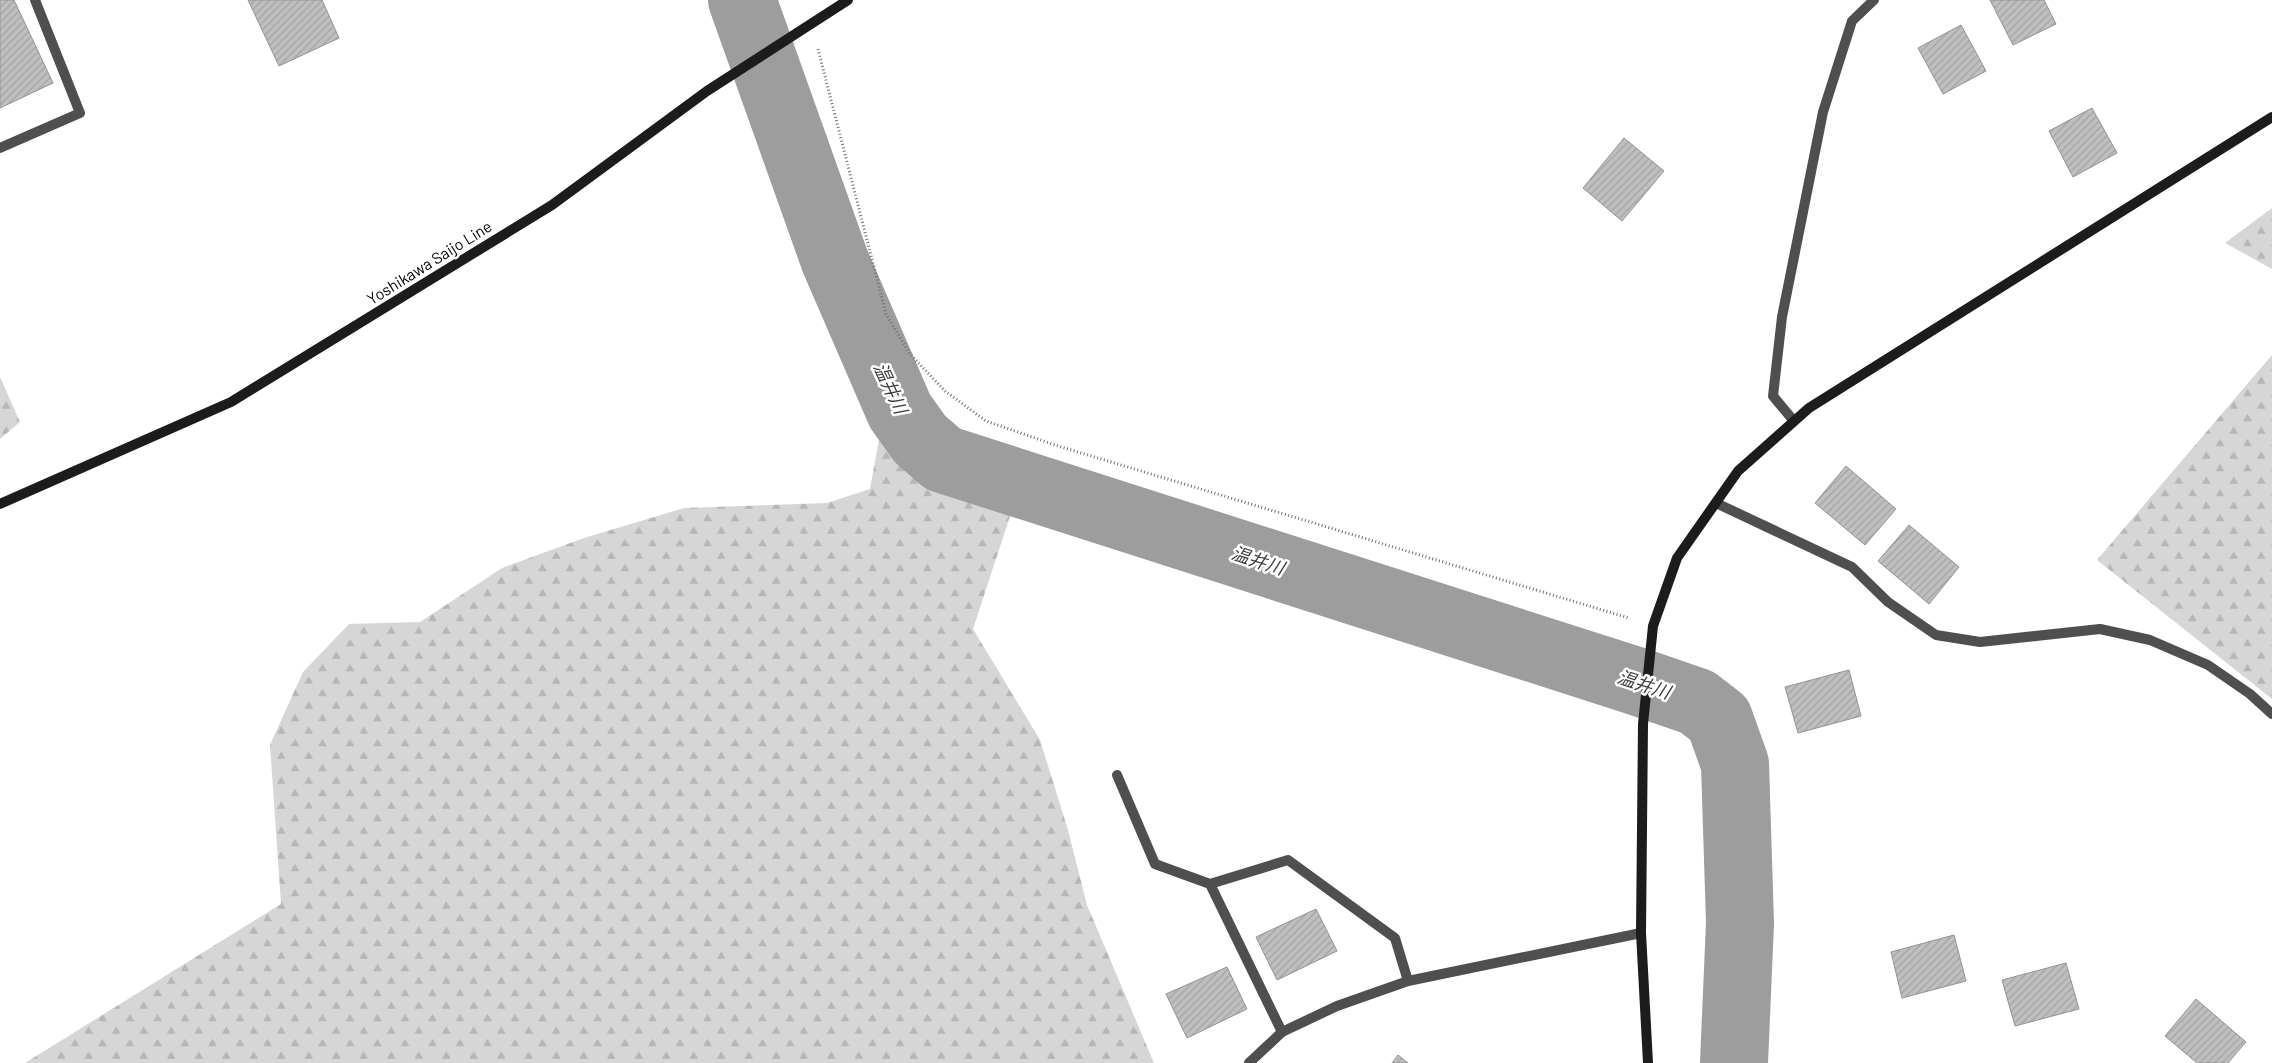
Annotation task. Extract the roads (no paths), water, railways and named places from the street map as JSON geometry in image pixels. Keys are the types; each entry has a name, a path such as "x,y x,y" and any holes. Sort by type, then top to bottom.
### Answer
{"street":[{"path":"0,148 80,113 36,0"},
{"name":"Yoshikawa Saijo Line","path":"0,504 231,402 552,205 707,91 848,0"},
{"path":"1793,420 1773,396 1784,308 1823,112 1852,21 1874,0"},
{"path":"1648,1063 1642,933 1643,724 1653,626 1677,558 1738,471 1793,420 1817,402 2272,117"},
{"path":"1716,504 1852,567 1888,602 1936,634 1980,642 2100,629 2150,640 2208,665 2250,694 2272,714"},
{"path":"1117,775 1155,864 1210,884 1288,860 1395,938 1408,981"},
{"path":"1210,884 1282,1032"},
{"path":"1249,1063 1282,1032 1337,1006 1408,981 1642,933"}],"waterway":[{"name":"温井川","path":"742,0 835,261 900,411 920,439 943,459 1639,682 1697,702 1719,719 1735,764 1740,923 1734,1063"}]}
